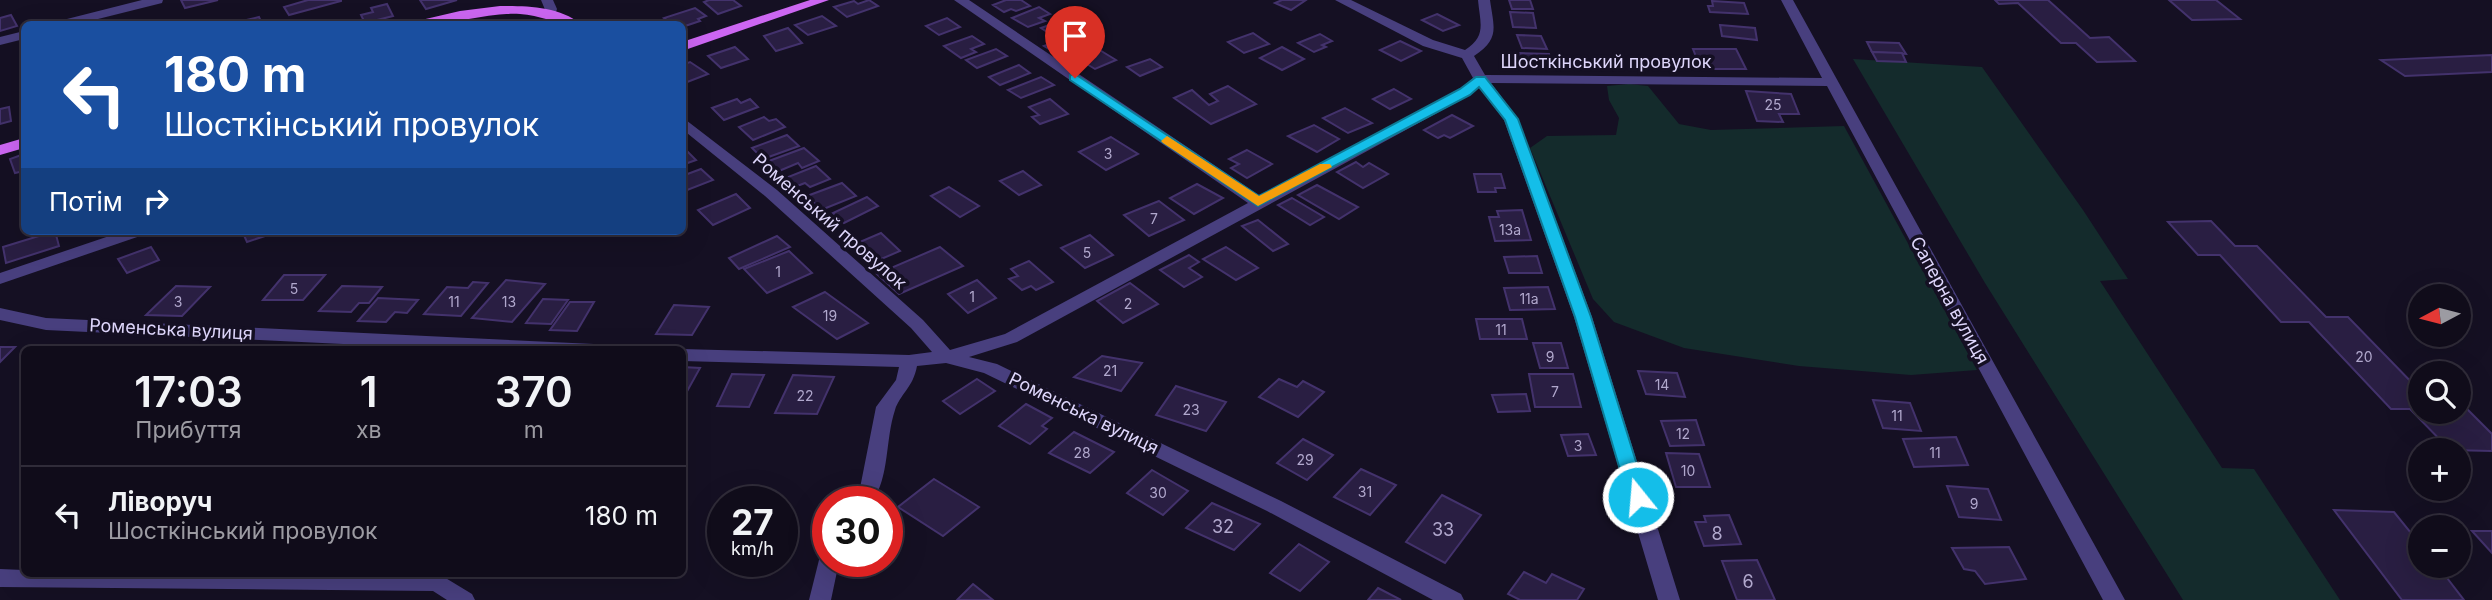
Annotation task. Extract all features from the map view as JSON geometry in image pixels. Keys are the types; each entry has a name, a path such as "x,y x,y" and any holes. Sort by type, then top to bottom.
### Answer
{"main road":[{"path":"686,46 823,0"},
{"path":"435,21 499,6 549,4 569,21"},
{"path":"0,150 21,144"}],"street":[{"path":"76,21 157,0"},
{"path":"960,0 1258,202"},
{"path":"1341,0 1428,44 1468,55 1480,79 1511,119 1574,292 1669,600"},
{"path":"1468,55 1484,44 1488,31 1483,0"},
{"name":"Саперна вулиця","path":"1787,0 2114,600"},
{"path":"0,41 21,36"},
{"name":"Шосткінський провулок","path":"946,357 1011,338 1465,92 1480,79 1831,82"},
{"name":"Роменський провулок","path":"686,124 771,193 918,324 946,357"},
{"path":"0,279 127,235"},
{"name":"Роменська вулиця","path":"0,314 46,324 510,346"},
{"name":"Роменська вулиця","path":"686,355 909,360 946,357 990,368 1274,506 1453,600"},
{"path":"871,486 886,407 905,381 909,360"},
{"path":"820,600 825,577"},
{"path":"0,578 437,582 464,600"}],"green space":[{"path":"1853,59 1982,67 2128,279 2100,281 2222,468 2254,469 2340,600 2183,600 1985,283"},
{"path":"1607,86 1648,86 1679,124 1711,130 1844,126 1977,370 1911,375 1799,366 1684,348 1614,322 1593,299 1530,148 1547,136 1616,135 1619,118 1609,100"}],"building":[{"path":"181,0 218,0 185,8"},
{"path":"308,0 341,1 289,15 284,7"},
{"path":"420,0 457,0 426,9"},
{"path":"733,0 741,6 718,14 704,2"},
{"path":"869,0 878,6 847,17 834,7 854,1 858,4"},
{"path":"1006,0 1021,0 1030,6 1004,12 993,5"},
{"path":"1282,0 1306,0 1291,10 1275,3"},
{"path":"1509,0 1530,0 1533,9 1512,9"},
{"path":"1995,0 2048,0 2090,38 2109,37 2135,61 2097,62 2076,43 2061,43 2018,3 1999,4"},
{"path":"2169,0 2216,0 2240,19 2192,20"},
{"path":"1712,1 1744,3 1748,14 1710,12 1708,6 1713,6"},
{"path":"387,4 393,16 364,21 361,15 373,12 371,8"},
{"path":"1039,7 1050,14 1039,18 1045,21 1028,27 1012,18"},
{"path":"695,8 706,16 686,26 686,21 668,21 664,18"},
{"path":"1510,12 1533,13 1536,28 1513,27"},
{"path":"1437,14 1459,25 1443,31 1422,20"},
{"path":"11,15 17,26 0,31 0,18"},
{"path":"822,16 836,26 808,35 795,25"},
{"path":"259,17 261,21 242,21"},
{"path":"947,18 960,27 939,35 926,26"},
{"path":"1068,18 1090,26 1058,39 1041,28"},
{"path":"1720,25 1755,28 1757,40 1722,36"},
{"path":"788,28 802,43 776,51 764,36"},
{"path":"1253,33 1269,44 1244,53 1228,42"},
{"path":"1320,34 1332,41 1314,52 1298,43"},
{"path":"1517,35 1541,36 1547,49 1522,48"},
{"path":"972,36 984,44 971,49 976,52 961,58 944,46"},
{"path":"1068,37 1084,46 1067,53 1061,50 1054,52 1044,46"},
{"path":"1400,41 1421,51 1401,61 1380,50"},
{"path":"1867,42 1899,43 1906,54 1872,52"},
{"path":"735,47 748,59 721,68 708,56"},
{"path":"1282,47 1304,59 1282,70 1260,58"},
{"path":"996,49 1007,56 977,68 966,60"},
{"path":"1098,49 1116,60 1095,69 1077,58"},
{"path":"1693,49 1736,49 1746,69 1701,69"},
{"path":"1872,52 1902,53 1906,62 1877,61"},
{"path":"1519,53 1549,54 1550,58 1559,59 1561,66 1521,65"},
{"path":"2492,55 2492,72 2405,76 2381,60"},
{"path":"1150,59 1162,67 1140,76 1127,67"},
{"path":"690,62 708,74 686,82 686,64"},
{"path":"1019,65 1030,73 1000,85 989,77"},
{"path":"1041,77 1054,85 1021,98 1008,90"},
{"path":"1228,86 1256,104 1211,124 1174,98 1192,90 1209,105 1218,101 1210,94"},
{"path":"1394,89 1411,99 1390,109 1373,99"},
{"path":"1746,91 1791,94 1799,114 1779,114 1783,122 1757,121"},
{"path":"737,99 741,103 750,99 758,107 724,120 712,108"},
{"path":"1050,99 1068,114 1040,124 1032,117 1039,115 1029,107"},
{"path":"9,107 11,121 0,124 0,109"},
{"path":"1345,108 1372,123 1348,133 1323,118"},
{"path":"1452,115 1473,126 1450,138 1444,135 1438,138 1424,130"},
{"path":"764,117 769,121 776,119 785,127 753,140 739,127"},
{"path":"1314,125 1339,139 1317,152 1288,136"},
{"path":"787,135 799,146 763,159 752,148"},
{"path":"1111,137 1138,154 1106,170 1079,152"},
{"path":"804,148 819,161 802,168 798,163 779,171 769,161"},
{"path":"686,150 696,160 686,164"},
{"path":"1247,150 1272,164 1247,178 1231,168 1239,164 1229,159"},
{"path":"21,155 21,172 15,173 10,159"},
{"path":"1356,162 1363,167 1369,163 1388,174 1363,188 1337,172"},
{"path":"816,166 830,179 810,187 805,183 792,188 783,179"},
{"path":"701,169 713,180 686,190 686,175"},
{"path":"1023,171 1041,185 1019,195 1000,181"},
{"path":"1474,174 1501,174 1505,188 1495,188 1496,192 1478,192"},
{"path":"842,183 856,196 821,210 807,196"},
{"path":"1197,184 1223,198 1194,214 1170,198"},
{"path":"1317,185 1358,207 1339,219 1298,195"},
{"path":"949,187 979,206 960,217 931,196"},
{"path":"736,194 750,208 713,225 698,210"},
{"path":"867,197 878,206 844,223 833,213"},
{"path":"1292,198 1324,217 1310,225 1278,205"},
{"path":"1159,201 1184,220 1149,236 1124,215"},
{"path":"1522,210 1531,240 1495,241 1489,217 1499,217 1497,211"},
{"path":"1258,220 1288,244 1273,251 1242,226"},
{"path":"2211,221 2235,246 2257,246 2326,317 2348,317 2408,379 2408,409 2391,409 2309,322 2281,322 2220,255 2198,255 2168,222"},
{"path":"881,233 900,251 874,262 855,244"},
{"path":"42,235 56,235 59,246 6,263 3,247"},
{"path":"244,235 268,235 247,242"},
{"path":"1090,235 1113,255 1085,268 1061,248"},
{"path":"777,236 790,247 739,269 729,258"},
{"path":"151,247 159,260 127,273 118,259"},
{"path":"940,247 963,266 899,294 877,274"},
{"path":"1226,247 1258,268 1236,280 1203,259"},
{"path":"789,251 812,273 767,293 744,269"},
{"path":"1189,255 1199,262 1189,268 1202,277 1184,287 1160,270"},
{"path":"1537,256 1542,273 1509,273 1504,257"},
{"path":"1029,261 1053,282 1036,290 1031,286 1022,290 1009,279 1018,276 1011,269"},
{"path":"284,275 325,275 303,300 263,300"},
{"path":"506,280 545,284 512,322 472,318"},
{"path":"977,280 996,298 968,313 948,294"},
{"path":"473,282 488,283 461,316 424,314 447,287 468,288"},
{"path":"1130,283 1158,304 1123,323 1097,301"},
{"path":"176,286 210,287 182,316 146,315"},
{"path":"342,286 382,287 369,303 359,303 351,312 319,311"},
{"path":"1548,287 1555,309 1510,310 1504,288"},
{"path":"825,292 868,323 837,339 793,307"},
{"path":"378,298 418,300 407,313 395,312 386,322 358,321"},
{"path":"543,299 568,300 551,324 526,323"},
{"path":"570,302 594,302 577,331 550,330"},
{"path":"674,305 709,307 692,335 656,334"},
{"path":"1476,319 1522,319 1527,339 1480,339"},
{"path":"1533,343 1561,343 1568,368 1540,368"},
{"path":"0,347 15,347 0,362"},
{"path":"1102,356 1142,363 1121,391 1074,377"},
{"path":"686,367 700,368 686,393"},
{"path":"1638,371 1677,373 1685,397 1646,394"},
{"path":"732,374 764,375 749,407 717,406"},
{"path":"1529,374 1573,374 1581,407 1535,407"},
{"path":"793,375 834,377 817,414 775,413"},
{"path":"977,379 995,391 960,414 943,401"},
{"path":"1279,379 1297,387 1303,381 1324,392 1298,417 1259,397"},
{"path":"1176,386 1226,402 1206,431 1156,415"},
{"path":"1526,394 1530,411 1498,412 1492,395"},
{"path":"1873,400 1910,403 1921,431 1883,428"},
{"path":"1026,404 1052,418 1042,426 1047,429 1030,444 999,426"},
{"path":"2471,413 2492,434 2492,451 2471,450 2471,438 2438,438 2425,424 2471,424"},
{"path":"1696,420 1704,445 1670,446 1661,421"},
{"path":"1074,432 1114,452 1090,473 1049,453"},
{"path":"1588,434 1596,455 1568,456 1561,435"},
{"path":"1956,437 1968,465 1914,467 1903,439"},
{"path":"1303,439 1333,455 1307,480 1277,463"},
{"path":"1666,453 1699,454 1710,487 1676,487"},
{"path":"1361,469 1396,485 1370,515 1334,497"},
{"path":"1152,470 1188,491 1163,515 1127,493"},
{"path":"934,479 979,507 943,536 903,510 903,503"},
{"path":"1947,486 1988,489 2001,520 1959,517"},
{"path":"1442,495 1481,515 1445,563 1406,542"},
{"path":"1212,503 1260,524 1234,550 1186,528"},
{"path":"2334,510 2394,512 2408,529 2408,578 2447,578 2464,600 2402,600"},
{"path":"1729,515 1741,544 1704,546 1695,522 1706,522 1704,516"},
{"path":"2472,531 2492,531 2492,553"},
{"path":"1299,544 1329,562 1300,591 1270,573"},
{"path":"2009,547 2026,579 1985,584 1975,571 1964,569 1952,548"},
{"path":"1757,560 1775,600 1737,600 1722,561"},
{"path":"1524,572 1546,583 1552,574 1584,589 1577,600 1520,600 1508,594"},
{"path":"973,584 993,600 957,600"},
{"path":"1378,588 1401,600 1368,600"}],"slow traffic":[{"path":"1167,141 1258,202 1325,167"}],"route":[{"path":"1075,78 1258,202 1465,92 1480,79 1511,119 1583,317 1638,497"}]}
